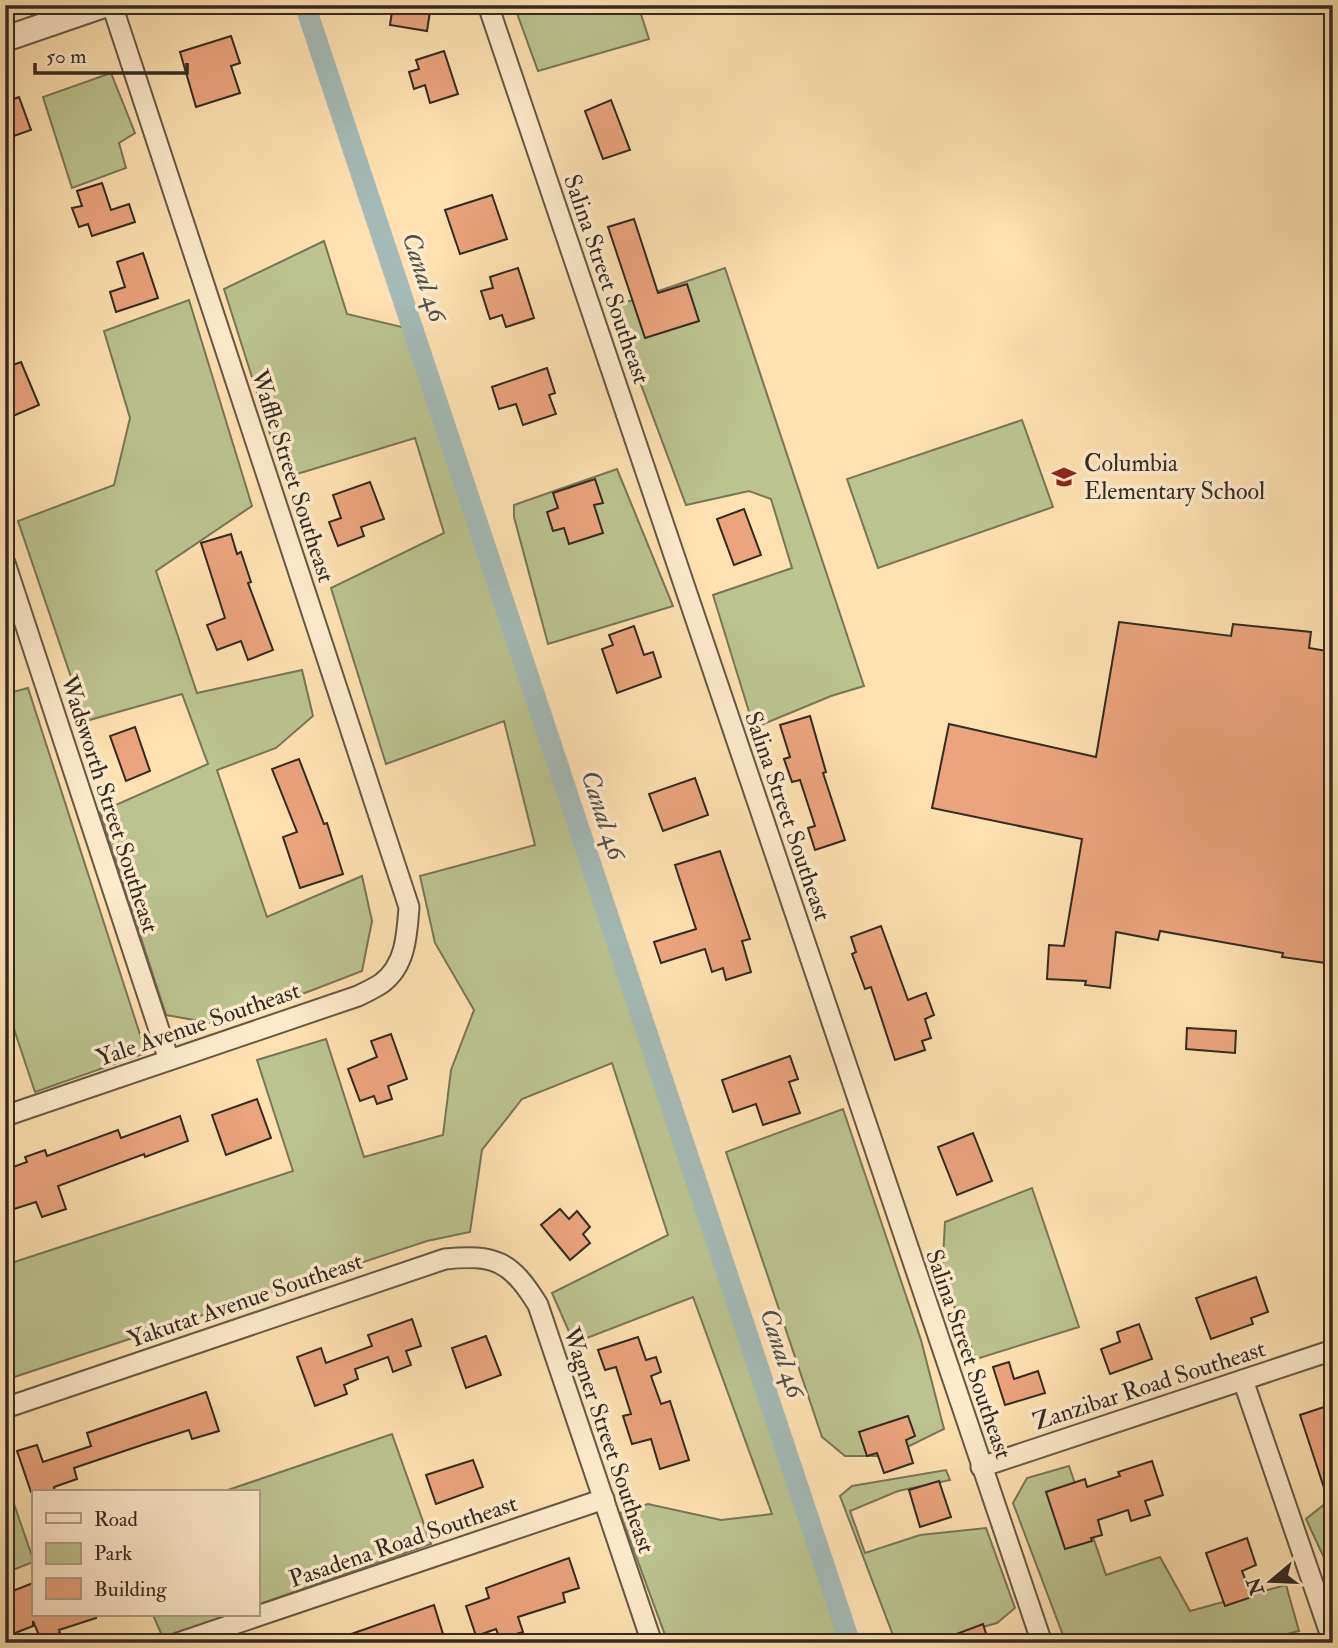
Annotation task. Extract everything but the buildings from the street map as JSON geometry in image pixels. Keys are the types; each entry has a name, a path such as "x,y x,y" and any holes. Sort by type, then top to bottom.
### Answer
{"street":[{"path":"5,39 104,5"},
{"name":"Waffle Street Southeast","path":"112,5 410,907 407,939 398,965"},
{"name":"Salina Street Southeast","path":"488,5 1042,1643"},
{"name":"Wadsworth Street Southeast","path":"5,564 169,1060"},
{"name":"Yale Avenue Southeast","path":"5,1116 358,996 383,982 398,965"},
{"name":"Yakutat Avenue Southeast","path":"5,1408 445,1259 477,1256 503,1264"},
{"name":"Wagner Street Southeast","path":"503,1264 522,1278 538,1305 652,1643"},
{"name":"Zanzibar Road Southeast","path":"981,1467 1333,1350"},
{"path":"1243,1380 1333,1643"},
{"name":"Pasadena Road Southeast","path":"259,1616 604,1499"},
{"name":"Pasadena Road Southeast","path":"178,1643 258,1616"}],"green space":[{"path":"514,5 638,5 649,39 538,71"},
{"path":"111,73 135,133 119,143 126,168 72,188 43,97"},
{"path":"324,241 347,314 406,328 843,1643 668,1643 620,1513 648,1504 721,1520 772,1514 693,1297 574,1343 552,1293 668,1235 612,1063 522,1099 482,1150 470,1232 427,1241 5,1380 5,1265 293,1171 257,1060 326,1039 364,1157 443,1135 451,1070 474,1010 435,943 420,876 535,845 504,721 386,764 331,588 444,533 415,438 284,478 224,289"},
{"path":"725,268 864,686 831,696 754,728 713,595 792,568 771,499 749,491 686,505 612,307"},
{"path":"189,300 252,506 156,571 197,693 302,670 313,716 276,748 217,770 267,917 362,876 372,921 362,971 222,1025 166,1015 100,812 208,764 182,694 86,721 18,521 114,485 130,418 104,331"},
{"path":"1022,420 1053,507 878,568 847,479"},
{"path":"617,469 673,606 548,644 514,517 514,505"},
{"path":"28,688 146,1053 35,1092 5,1002 5,694"},
{"path":"843,1109 921,1340 944,1429 889,1456 845,1456 822,1437 726,1152"},
{"path":"1032,1188 1079,1327 976,1359 942,1277 945,1222"},
{"path":"392,1434 431,1544 259,1604 259,1490 228,1490"},
{"path":"1069,1466 1106,1575 1160,1557 1190,1611 1286,1585 1299,1631 1250,1643 1066,1643 1013,1503 1027,1478"},
{"path":"946,1470 950,1480 898,1491 850,1511 865,1553 920,1535 986,1528 1015,1608 997,1623 924,1643 896,1643 840,1496 852,1486"},
{"path":"5,1478 32,1562 5,1573"},
{"path":"1333,1499 1333,1575 1332,1575 1306,1519"},
{"path":"153,1616 226,1616 163,1638"}],"waterway":[{"name":"Canal 46","path":"305,5 850,1643"}],"place":[{"name":"Columbia Elementary School","path":"1064,477"}]}
